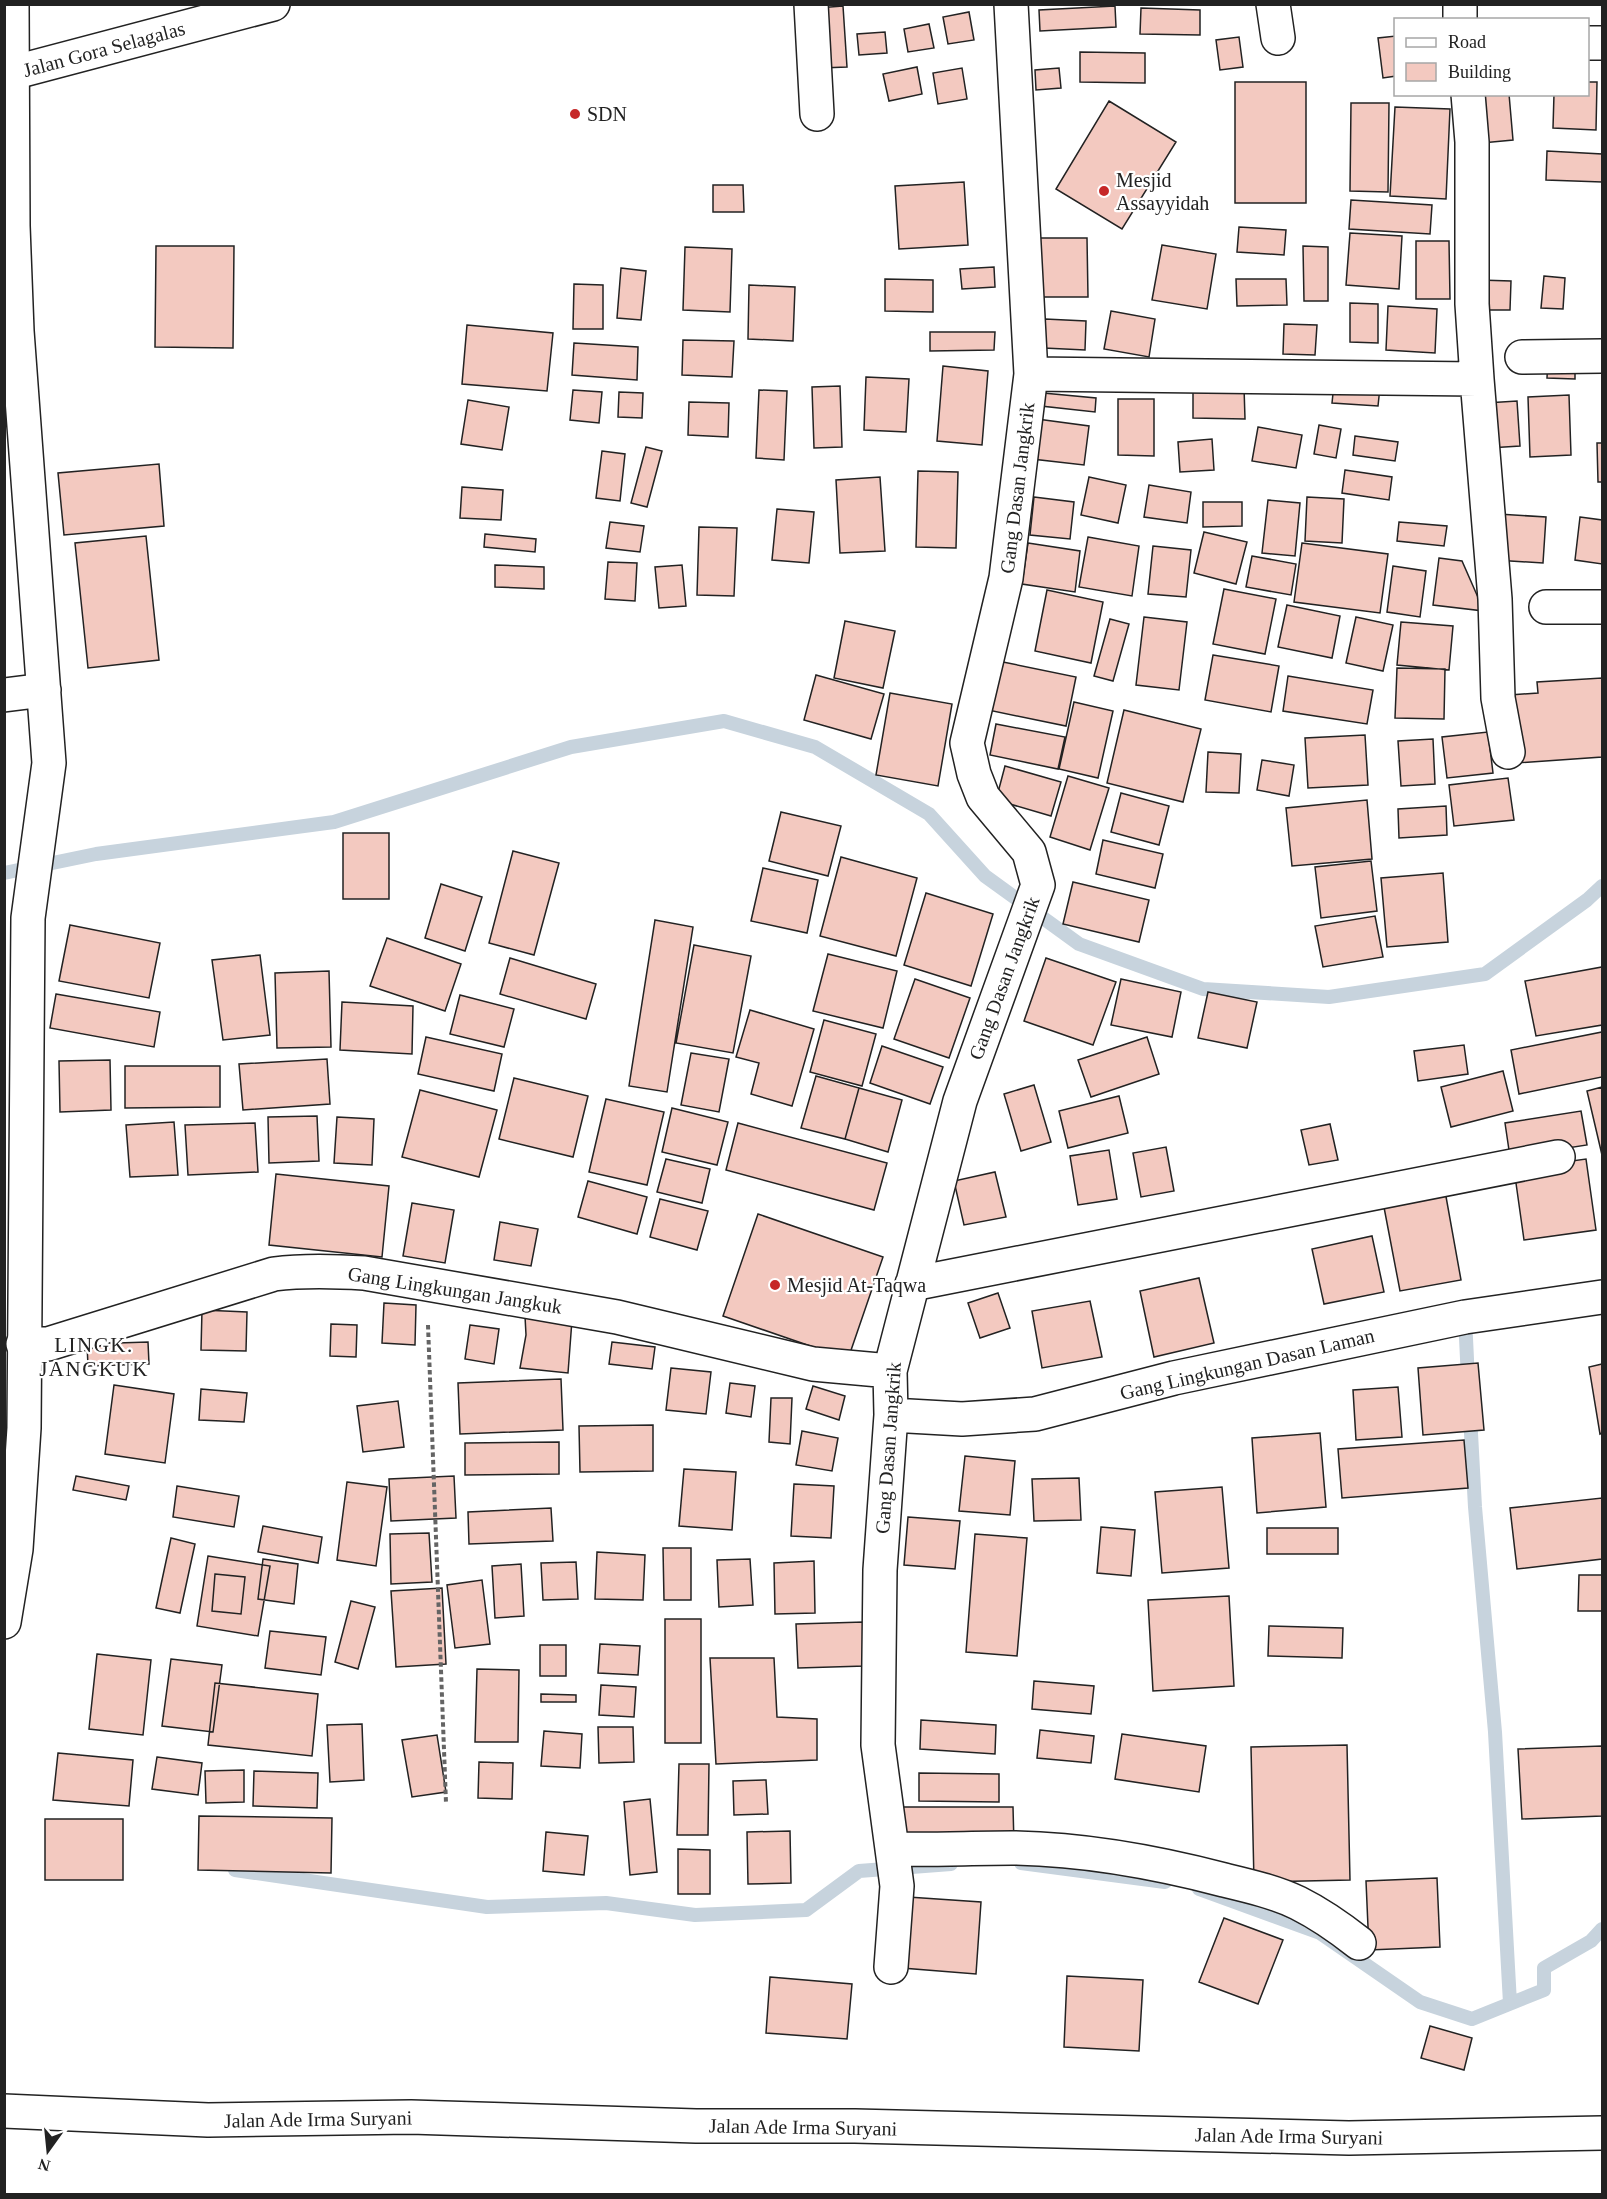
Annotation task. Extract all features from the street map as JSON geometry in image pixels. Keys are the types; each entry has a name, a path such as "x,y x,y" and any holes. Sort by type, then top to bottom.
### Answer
{"main road":[{"path":"4,1622 16,1549 24,1428 15,1048 28,918 49,763 17,320 9,74 12,4"},
{"name":"Jalan Gora Selagalas","path":"9,74 273,4"},
{"path":"811,4 817,114"},
{"name":"Gang Dasan Jangkrik","path":"891,1967 895,1865 878,1744 880,1570 891,1414 890,1371 912,1284 932,1218 960,1101 1023,932 1038,885 1029,852 983,797 974,774 967,743 1006,578 1031,374 1011,4"},
{"path":"1272,4 1278,38"},
{"path":"1468,96 1472,142 1472,304 1495,599 1498,698 1508,752"},
{"path":"1522,357 1602,356"},
{"path":"1031,374 1477,378"},
{"path":"1546,607 1602,607"},
{"path":"4,695 44,690"},
{"path":"912,1284 1558,1157"},
{"name":"Gang Lingkungan Jangkuk","path":"23,1344 48,1344 273,1275 303,1270 364,1273 427,1286 617,1317 813,1364 890,1371"},
{"name":"Gang Lingkungan Dasan Laman","path":"891,1414 962,1419 1035,1414 1174,1378 1453,1319 1602,1297"},
{"path":"895,1865 1013,1848 1115,1857 1194,1872 1261,1889 1297,1903 1330,1921 1359,1943"},
{"name":"Jalan Ade Irma Suryani","path":"4,2111 208,2121 411,2117 696,2126 855,2126 1349,2138 1602,2133"}],"path":[{"path":"427,1286 446,1803"}],"building":[{"path":"843,6 847,67 821,68 817,8"},
{"path":"1115,6 1116,27 1040,31 1039,10"},
{"path":"1141,8 1200,10 1200,35 1140,34"},
{"path":"969,12 974,40 948,44 943,17"},
{"path":"929,24 934,48 908,52 904,29"},
{"path":"885,32 887,53 859,55 857,34"},
{"path":"1394,36 1394,76 1383,78 1378,38"},
{"path":"1239,37 1243,67 1220,70 1216,40"},
{"path":"1080,52 1145,53 1145,83 1080,82"},
{"path":"917,67 922,94 889,101 883,74"},
{"path":"962,68 967,99 938,104 933,73"},
{"path":"1059,68 1061,88 1036,90 1035,70"},
{"path":"1235,82 1306,82 1306,203 1235,203"},
{"path":"1589,82 1597,82 1596,130 1553,128 1554,96 1589,96"},
{"path":"1479,96 1509,96 1513,140 1482,143"},
{"path":"1109,101 1176,142 1122,229 1056,189"},
{"path":"1351,103 1389,103 1388,192 1350,191"},
{"path":"1395,107 1450,109 1446,199 1390,196"},
{"path":"1547,151 1602,154 1602,182 1546,180"},
{"path":"964,182 968,245 899,249 895,186"},
{"path":"713,185 743,185 744,212 713,212"},
{"path":"1351,200 1432,205 1430,234 1349,229"},
{"path":"1239,227 1286,230 1284,255 1237,252"},
{"path":"1350,233 1402,236 1399,289 1346,285"},
{"path":"1040,238 1087,238 1088,297 1039,297"},
{"path":"1416,241 1449,241 1450,299 1416,299"},
{"path":"1162,245 1216,254 1207,309 1152,300"},
{"path":"156,246 234,246 233,348 155,347"},
{"path":"1303,246 1328,247 1328,301 1304,301"},
{"path":"685,247 732,249 730,312 683,310"},
{"path":"994,267 995,287 962,289 960,269"},
{"path":"621,268 646,271 641,320 617,318"},
{"path":"1544,276 1565,278 1563,309 1541,308"},
{"path":"885,279 933,280 933,312 885,311"},
{"path":"1236,279 1286,279 1287,305 1237,306"},
{"path":"1479,280 1511,281 1510,310 1477,310"},
{"path":"574,284 603,285 603,329 573,329"},
{"path":"749,285 795,287 793,341 748,339"},
{"path":"1350,303 1378,304 1378,343 1350,342"},
{"path":"1388,306 1437,309 1435,353 1386,350"},
{"path":"1111,311 1155,319 1149,357 1104,349"},
{"path":"1045,319 1086,321 1085,350 1044,348"},
{"path":"1284,324 1317,325 1315,355 1283,354"},
{"path":"467,325 553,333 547,391 462,384"},
{"path":"930,332 995,332 994,350 930,351"},
{"path":"683,340 734,341 732,377 682,375"},
{"path":"574,343 638,347 637,380 572,375"},
{"path":"1548,358 1575,359 1575,379 1547,378"},
{"path":"943,366 988,371 982,445 937,441"},
{"path":"866,377 909,379 906,432 864,430"},
{"path":"1334,384 1380,387 1378,406 1332,403"},
{"path":"840,386 842,447 814,448 812,387"},
{"path":"1193,387 1244,387 1245,419 1193,418"},
{"path":"573,390 602,392 599,423 570,420"},
{"path":"759,390 787,391 784,460 756,458"},
{"path":"619,392 643,393 642,418 618,417"},
{"path":"1043,393 1096,398 1095,412 1041,406"},
{"path":"1569,395 1571,455 1530,457 1528,397"},
{"path":"1118,399 1154,399 1154,456 1118,455"},
{"path":"468,400 509,407 502,450 461,444"},
{"path":"1517,401 1520,446 1489,448 1486,403"},
{"path":"689,402 729,403 728,437 688,435"},
{"path":"1037,419 1089,426 1084,465 1032,459"},
{"path":"1319,425 1341,429 1336,458 1314,454"},
{"path":"1258,427 1302,435 1296,468 1252,461"},
{"path":"1355,436 1398,442 1395,461 1353,455"},
{"path":"1212,439 1214,470 1180,472 1178,442"},
{"path":"1597,443 1602,443 1602,482 1598,482"},
{"path":"646,447 662,451 647,507 631,503"},
{"path":"602,451 625,454 620,501 596,498"},
{"path":"159,464 164,526 64,535 58,473"},
{"path":"1345,470 1392,477 1389,500 1342,493"},
{"path":"918,471 958,472 956,548 916,547"},
{"path":"880,477 885,551 840,553 836,480"},
{"path":"1089,477 1126,485 1118,523 1081,515"},
{"path":"1149,485 1191,492 1187,523 1144,517"},
{"path":"462,487 503,490 501,520 460,518"},
{"path":"1034,497 1074,502 1070,539 1030,535"},
{"path":"1307,497 1344,499 1342,543 1305,541"},
{"path":"1268,500 1300,503 1295,556 1262,553"},
{"path":"1203,502 1242,502 1242,526 1203,527"},
{"path":"777,509 814,512 809,563 772,560"},
{"path":"1498,514 1546,517 1543,563 1495,560"},
{"path":"1580,517 1602,520 1602,564 1575,560"},
{"path":"610,522 644,526 640,552 606,548"},
{"path":"1399,522 1447,526 1444,546 1397,541"},
{"path":"699,527 737,528 734,596 697,595"},
{"path":"1204,532 1247,542 1236,584 1194,573"},
{"path":"485,534 536,539 535,552 484,547"},
{"path":"146,536 159,660 88,668 75,543"},
{"path":"1088,537 1139,546 1132,596 1079,587"},
{"path":"1028,543 1080,551 1075,592 1022,584"},
{"path":"1302,543 1388,554 1380,613 1294,602"},
{"path":"1153,546 1191,550 1186,597 1148,594"},
{"path":"1252,556 1296,564 1291,595 1246,587"},
{"path":"1439,558 1462,561 1484,611 1433,605"},
{"path":"608,562 637,563 635,601 605,599"},
{"path":"495,565 544,567 544,589 495,587"},
{"path":"682,565 686,606 659,608 655,567"},
{"path":"1393,566 1426,571 1420,617 1387,612"},
{"path":"1224,589 1276,599 1265,654 1213,644"},
{"path":"1047,590 1103,602 1091,663 1035,651"},
{"path":"1287,605 1340,616 1332,658 1278,647"},
{"path":"1144,617 1187,622 1179,690 1136,685"},
{"path":"1356,617 1393,625 1383,671 1346,663"},
{"path":"1110,619 1129,624 1113,681 1094,676"},
{"path":"845,621 895,631 883,688 834,678"},
{"path":"1401,622 1453,626 1449,670 1397,665"},
{"path":"1213,655 1279,666 1271,712 1205,700"},
{"path":"998,661 1076,677 1066,726 988,710"},
{"path":"1397,668 1445,669 1444,719 1395,718"},
{"path":"816,675 884,694 871,739 804,720"},
{"path":"1288,676 1373,690 1367,724 1283,711"},
{"path":"1602,678 1602,757 1515,763 1510,695 1538,693 1537,682"},
{"path":"890,693 952,704 938,786 876,775"},
{"path":"1074,702 1113,711 1098,778 1059,769"},
{"path":"1124,710 1201,729 1183,802 1107,783"},
{"path":"996,724 1065,737 1058,769 990,755"},
{"path":"1488,732 1493,773 1447,778 1442,737"},
{"path":"1365,735 1368,785 1308,788 1305,738"},
{"path":"1433,739 1435,784 1401,786 1398,741"},
{"path":"1208,752 1241,754 1239,793 1206,792"},
{"path":"1262,760 1294,765 1289,796 1257,790"},
{"path":"1005,766 1061,782 1051,816 996,800"},
{"path":"1068,776 1109,788 1090,850 1050,837"},
{"path":"1508,778 1514,820 1454,826 1449,785"},
{"path":"1121,793 1169,806 1159,845 1111,832"},
{"path":"1367,800 1372,859 1292,866 1286,808"},
{"path":"1446,806 1447,835 1399,838 1398,809"},
{"path":"781,812 841,826 828,876 769,861"},
{"path":"343,833 389,833 389,899 343,899"},
{"path":"1103,840 1163,854 1155,888 1096,874"},
{"path":"513,851 559,863 534,955 489,943"},
{"path":"841,857 917,878 896,956 820,936"},
{"path":"1371,861 1377,911 1321,918 1315,867"},
{"path":"763,868 818,880 807,933 751,921"},
{"path":"1443,873 1448,942 1387,947 1381,878"},
{"path":"1073,882 1149,900 1139,942 1063,924"},
{"path":"441,884 482,897 465,951 425,938"},
{"path":"926,893 993,914 971,986 904,965"},
{"path":"1375,916 1383,957 1323,967 1315,926"},
{"path":"655,920 693,927 667,1092 629,1086"},
{"path":"70,925 160,943 149,998 59,981"},
{"path":"387,938 461,964 445,1011 370,986"},
{"path":"694,945 751,956 733,1053 676,1043"},
{"path":"828,954 897,971 883,1028 813,1011"},
{"path":"260,955 270,1035 223,1040 212,960"},
{"path":"510,958 596,984 586,1019 500,994"},
{"path":"1046,958 1116,982 1093,1045 1024,1021"},
{"path":"1602,967 1602,1025 1536,1036 1525,981"},
{"path":"329,971 331,1047 277,1048 275,973"},
{"path":"915,979 970,998 949,1058 894,1039"},
{"path":"1121,979 1181,992 1172,1037 1111,1025"},
{"path":"1208,992 1257,1002 1247,1048 1198,1038"},
{"path":"56,994 160,1012 154,1047 50,1028"},
{"path":"460,995 514,1009 504,1047 450,1034"},
{"path":"342,1002 413,1006 412,1054 340,1050"},
{"path":"750,1010 814,1029 792,1106 751,1094 759,1063 736,1057"},
{"path":"824,1020 876,1034 862,1086 810,1072"},
{"path":"1602,1032 1602,1077 1519,1094 1511,1050"},
{"path":"426,1037 502,1054 494,1091 418,1074"},
{"path":"1147,1037 1159,1074 1091,1097 1078,1060"},
{"path":"1464,1045 1468,1074 1418,1081 1414,1051"},
{"path":"882,1046 943,1067 930,1104 870,1083"},
{"path":"691,1053 729,1059 719,1112 681,1105"},
{"path":"327,1059 330,1104 243,1110 239,1064"},
{"path":"110,1060 111,1110 60,1112 59,1061"},
{"path":"125,1066 220,1066 220,1107 125,1108"},
{"path":"1503,1071 1513,1111 1451,1127 1441,1087"},
{"path":"816,1076 859,1088 845,1139 801,1128"},
{"path":"514,1078 588,1096 573,1157 499,1139"},
{"path":"1034,1085 1051,1142 1021,1151 1004,1094"},
{"path":"1602,1087 1602,1155 1587,1091"},
{"path":"859,1088 902,1100 888,1152 845,1139"},
{"path":"420,1090 497,1110 479,1177 402,1157"},
{"path":"1119,1096 1128,1133 1068,1148 1059,1111"},
{"path":"606,1099 664,1112 647,1185 589,1172"},
{"path":"672,1108 728,1122 717,1165 662,1152"},
{"path":"1581,1111 1587,1145 1510,1157 1505,1123"},
{"path":"317,1116 319,1161 269,1163 268,1117"},
{"path":"337,1117 374,1119 372,1165 334,1163"},
{"path":"174,1122 178,1175 130,1177 126,1125"},
{"path":"255,1123 258,1172 188,1175 185,1125"},
{"path":"738,1123 887,1163 874,1210 726,1170"},
{"path":"1330,1124 1338,1160 1309,1165 1301,1130"},
{"path":"1166,1147 1174,1191 1141,1197 1133,1153"},
{"path":"1109,1150 1117,1199 1078,1205 1070,1156"},
{"path":"666,1159 710,1169 702,1203 657,1192"},
{"path":"1586,1159 1596,1230 1524,1240 1514,1169"},
{"path":"995,1172 1006,1217 964,1225 954,1181"},
{"path":"276,1174 389,1186 382,1257 269,1245"},
{"path":"588,1181 647,1197 637,1234 578,1217"},
{"path":"1445,1191 1461,1280 1400,1291 1383,1202"},
{"path":"660,1199 708,1211 697,1250 650,1237"},
{"path":"412,1203 454,1210 445,1263 403,1256"},
{"path":"758,1214 883,1257 848,1359 723,1316"},
{"path":"500,1222 538,1229 531,1266 494,1260"},
{"path":"1372,1236 1384,1292 1324,1304 1312,1249"},
{"path":"1199,1278 1214,1343 1154,1357 1140,1291"},
{"path":"998,1293 1010,1328 980,1338 968,1303"},
{"path":"1090,1301 1102,1357 1042,1368 1032,1311"},
{"path":"384,1303 416,1305 415,1345 382,1343"},
{"path":"202,1310 247,1312 246,1351 201,1350"},
{"path":"525,1316 572,1320 568,1373 520,1368 526,1335"},
{"path":"331,1324 357,1325 356,1357 330,1356"},
{"path":"470,1325 499,1329 494,1364 465,1359"},
{"path":"148,1342 149,1364 88,1366 87,1344"},
{"path":"612,1342 655,1347 652,1369 609,1364"},
{"path":"1478,1363 1484,1430 1423,1435 1418,1368"},
{"path":"1602,1364 1602,1433 1600,1434 1589,1367"},
{"path":"671,1368 711,1372 706,1414 666,1410"},
{"path":"561,1379 563,1430 460,1434 458,1383"},
{"path":"730,1383 755,1386 751,1417 726,1413"},
{"path":"114,1385 174,1394 165,1463 105,1454"},
{"path":"813,1386 845,1396 839,1420 806,1409"},
{"path":"1398,1387 1402,1437 1356,1440 1353,1390"},
{"path":"201,1389 247,1393 244,1422 199,1420"},
{"path":"771,1398 792,1398 790,1444 769,1442"},
{"path":"398,1401 404,1447 363,1452 357,1406"},
{"path":"653,1425 653,1471 580,1472 579,1426"},
{"path":"802,1431 838,1438 832,1471 796,1465"},
{"path":"1320,1433 1326,1507 1257,1513 1252,1438"},
{"path":"1464,1440 1468,1488 1342,1498 1338,1449"},
{"path":"559,1442 559,1474 465,1475 465,1443"},
{"path":"965,1456 1015,1461 1010,1515 959,1511"},
{"path":"684,1469 736,1472 732,1530 679,1526"},
{"path":"76,1476 129,1486 126,1500 73,1490"},
{"path":"454,1476 456,1518 391,1521 389,1479"},
{"path":"1079,1478 1081,1520 1034,1521 1032,1479"},
{"path":"347,1482 387,1487 376,1566 337,1560"},
{"path":"794,1484 834,1486 831,1538 791,1536"},
{"path":"177,1486 239,1496 234,1527 173,1517"},
{"path":"1222,1487 1229,1568 1162,1573 1155,1492"},
{"path":"1602,1498 1602,1559 1517,1569 1510,1508"},
{"path":"551,1508 553,1541 469,1544 468,1512"},
{"path":"908,1517 960,1521 955,1569 904,1565"},
{"path":"263,1526 322,1537 318,1563 258,1552"},
{"path":"1101,1527 1135,1530 1131,1576 1097,1573"},
{"path":"1267,1528 1338,1528 1338,1554 1267,1554"},
{"path":"429,1533 432,1582 391,1584 390,1534"},
{"path":"975,1534 1027,1538 1017,1656 966,1652"},
{"path":"171,1538 195,1544 180,1613 156,1608"},
{"path":"663,1548 691,1548 691,1600 664,1600"},
{"path":"597,1552 645,1555 643,1600 595,1599"},
{"path":"208,1556 270,1566 258,1636 197,1626"},
{"path":"263,1559 298,1564 294,1604 258,1599"},
{"path":"750,1559 753,1605 719,1607 717,1560"},
{"path":"814,1561 815,1613 775,1614 774,1563"},
{"path":"576,1562 578,1599 543,1600 541,1563"},
{"path":"521,1564 524,1616 495,1618 492,1566"},
{"path":"215,1574 245,1577 241,1614 212,1611"},
{"path":"1579,1575 1602,1575 1602,1611 1578,1611"},
{"path":"482,1580 490,1644 455,1648 447,1585"},
{"path":"442,1588 446,1664 396,1667 391,1591"},
{"path":"1229,1596 1234,1686 1153,1691 1148,1600"},
{"path":"351,1601 375,1607 358,1669 335,1662"},
{"path":"665,1619 701,1619 701,1743 665,1743"},
{"path":"864,1622 865,1666 798,1668 796,1624"},
{"path":"1269,1626 1343,1628 1342,1658 1268,1656"},
{"path":"270,1631 326,1637 321,1675 265,1668"},
{"path":"600,1644 640,1646 638,1675 598,1673"},
{"path":"540,1645 566,1645 566,1676 540,1676"},
{"path":"97,1654 151,1660 143,1735 89,1729"},
{"path":"710,1658 774,1658 777,1717 817,1719 817,1760 716,1764"},
{"path":"171,1659 222,1665 213,1732 162,1726"},
{"path":"477,1669 519,1670 518,1742 475,1742"},
{"path":"1034,1681 1094,1686 1091,1714 1032,1709"},
{"path":"215,1683 318,1694 312,1756 208,1745"},
{"path":"601,1685 636,1687 634,1717 599,1715"},
{"path":"541,1694 576,1695 576,1702 541,1702"},
{"path":"921,1720 996,1725 995,1754 920,1749"},
{"path":"362,1724 364,1780 330,1782 327,1725"},
{"path":"598,1727 633,1727 634,1762 599,1763"},
{"path":"1040,1730 1094,1736 1091,1763 1037,1758"},
{"path":"544,1731 582,1734 580,1768 541,1766"},
{"path":"1122,1734 1206,1746 1199,1792 1115,1779"},
{"path":"437,1735 446,1792 412,1797 402,1740"},
{"path":"1347,1745 1350,1880 1254,1882 1251,1747"},
{"path":"1602,1746 1602,1816 1522,1819 1518,1749"},
{"path":"58,1753 133,1760 129,1806 53,1800"},
{"path":"157,1757 202,1763 198,1795 152,1789"},
{"path":"479,1762 513,1763 512,1799 478,1798"},
{"path":"679,1764 709,1764 708,1835 677,1835"},
{"path":"244,1770 244,1802 206,1803 205,1771"},
{"path":"254,1771 318,1773 317,1808 253,1806"},
{"path":"919,1773 999,1774 999,1802 919,1801"},
{"path":"766,1780 768,1814 734,1815 733,1781"},
{"path":"650,1799 657,1872 630,1875 624,1802"},
{"path":"901,1807 1013,1807 1014,1845 901,1845"},
{"path":"199,1816 332,1818 331,1873 198,1870"},
{"path":"45,1819 123,1819 123,1880 45,1880"},
{"path":"790,1831 791,1883 748,1884 747,1832"},
{"path":"546,1832 588,1836 584,1875 543,1871"},
{"path":"678,1849 710,1850 710,1894 678,1894"},
{"path":"1437,1878 1440,1947 1369,1950 1366,1881"},
{"path":"908,1897 981,1902 976,1974 902,1968"},
{"path":"1224,1918 1283,1940 1258,2004 1199,1982"},
{"path":"1067,1976 1143,1980 1139,2051 1064,2047"},
{"path":"770,1977 852,1984 847,2039 766,2033"},
{"path":"1430,2026 1472,2038 1464,2070 1421,2058"}],"waterway":[{"path":"4,873 96,854 334,822 571,747 724,721 815,747 929,814 985,876 1079,944 1203,989 1329,997 1485,974 1587,900 1602,886"},
{"path":"1465,1317 1468,1380"},
{"path":"1470,1415 1475,1507 1495,1732 1510,2003"},
{"path":"1021,1863 1165,1882"},
{"path":"235,1870 487,1907 606,1903 695,1915 806,1910 859,1871 951,1864"},
{"path":"1199,1889 1320,1933 1420,2002 1472,2019 1544,1990 1544,1968 1591,1941 1602,1929"}],"place":[{"name":"SDN","path":"575,114"},
{"name":"Mesjid Assayyidah","path":"1104,191"},
{"name":"Mesjid At-Taqwa","path":"775,1285"}],"district":[{"name":"LINGK. JANGKUK","path":"94,1357"}]}
